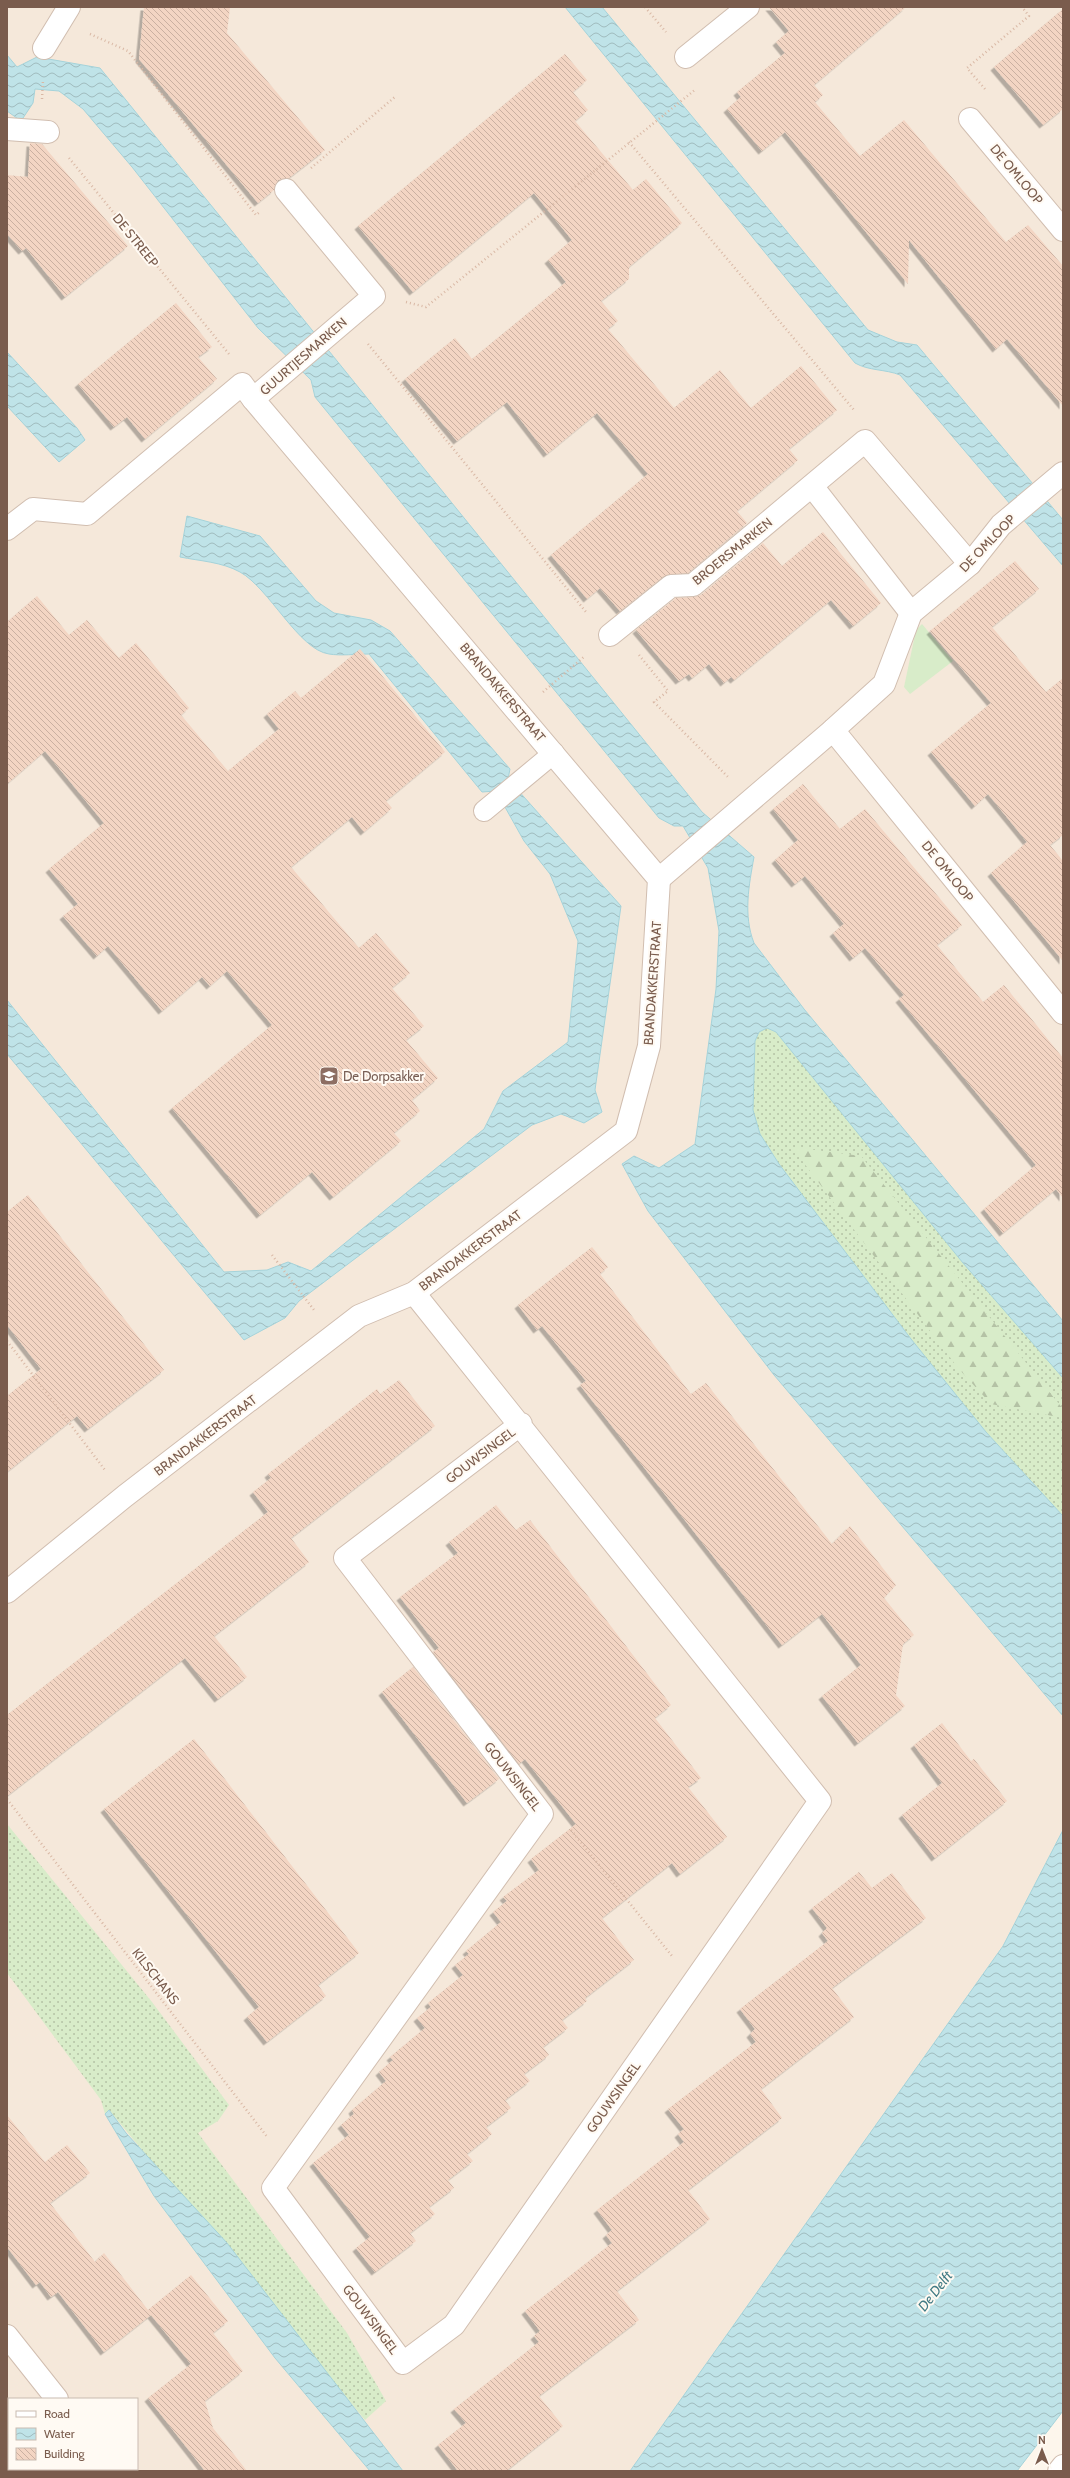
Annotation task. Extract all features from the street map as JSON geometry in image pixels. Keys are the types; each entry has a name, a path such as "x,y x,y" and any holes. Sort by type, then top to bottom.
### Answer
{"street":[{"path":"686,57 748,7"},
{"path":"44,48 65,14"},
{"name":"DE OMLOOP","path":"970,119 1063,230"},
{"path":"7,129 48,132"},
{"path":"286,190 374,296"},
{"name":"GUURTJESMARKEN","path":"7,529 33,508 87,514 247,391 279,376 374,296"},
{"name":"BRANDAKKERSTRAAT","path":"7,1592 125,1496 359,1316 414,1292 626,1131 649,1046 659,878 247,391"},
{"path":"865,441 970,564"},
{"name":"BROERSMARKEN","path":"615,631 671,586 693,585 865,441"},
{"name":"DE OMLOOP","path":"659,878 833,730 884,684 911,613 970,564 1001,526 1063,473"},
{"path":"812,486 911,613"},
{"name":"DE OMLOOP","path":"833,730 1063,1013"},
{"name":"GOUWSINGEL","path":"414,1292 521,1424 820,1801 454,2325 403,2363 273,2188 542,1814 345,1558 521,1424"},
{"path":"7,2336 56,2398"},
{"path":"1059,2471 1063,2466"}],"lane":[{"path":"484,811 554,753"}],"path":[{"path":"970,119 994,100 967,68 1029,16 1022,7"},
{"path":"65,14 128,51 256,215 396,96"},
{"path":"374,296 426,307 698,87"},
{"name":"DE STREEP","path":"48,132 236,364 247,391"},
{"path":"629,142 864,422 865,441"},
{"path":"342,322 596,624 615,631 668,691 654,702 746,805"},
{"path":"542,693 615,631"},
{"path":"272,1255 312,1308"},
{"path":"7,1341 125,1496"},
{"name":"KILSCHANS","path":"7,1799 289,2165"},
{"path":"542,1814 560,1818 694,1982"}],"shaded area":[{"path":"7,7 1063,7 1063,1918 681,2471 7,2471"}],"green space":[{"path":"922,624 953,661 910,694 904,687 916,630"},
{"path":"767,1028 776,1032 963,1263 1063,1378 1063,1516 986,1432 911,1339 779,1164 760,1134 753,1110 755,1040 759,1032"},
{"path":"792,1147 861,1156 1063,1409 1063,1418 991,1404 958,1368"},
{"path":"7,1824 152,2002 229,2105 218,2121 198,2133 347,2333 386,2401 365,2420 109,2110 105,2114 101,2100 7,1973"}],"water":[{"path":"565,7 602,7 868,330 897,342 917,345 1063,520 1063,566 900,375 860,366 855,363"},
{"path":"7,55 17,67 37,57 100,68 702,812 754,857 749,889 748,911 754,943 804,1009 1063,1321 1063,1378 963,1263 776,1032 767,1028 759,1032 755,1041 753,1110 760,1134 779,1164 911,1339 986,1432 1063,1516 1063,1716 774,1375 648,1211 622,1164 634,1156 659,1168 695,1144 716,989 719,931 708,868 683,826 674,826 659,818 315,397 311,380 258,328 132,167 83,109 59,91 35,89 33,103 21,121 7,111"},
{"path":"7,352 77,428 85,440 59,462 7,406"},
{"path":"187,516 260,536 316,601 334,613 371,620 390,631 510,769 508,779 621,906 595,1090 602,1112 584,1123 561,1114 532,1125 299,1301 285,1318 244,1340 7,1054 7,1000 224,1272 267,1270 288,1262 311,1271 484,1129 503,1091 568,1042 578,941 550,874 524,841 496,791 482,792 369,654 334,655 318,650 295,631 262,591 240,572 218,564 180,557"},
{"name":"De Delft","path":"1063,1830 1063,2411 1017,2471 630,2471 1003,1946"},
{"path":"109,2110 126,2133 227,2243 403,2471 370,2471 275,2358 154,2196 105,2114"}],"building":[{"path":"144,7 230,7 227,33 325,150 289,178 278,180 274,190 258,203 139,59"},
{"path":"769,7 906,7 814,85 823,95 815,102 860,156 904,120 1006,242 1028,225 1063,266 1063,406 1007,339 996,349 909,240 908,284 785,132 762,151 727,109 741,97 737,92 785,53 776,42 789,31"},
{"path":"1063,9 1063,109 1043,125 994,67"},
{"path":"565,54 587,80 573,92 588,110 575,121 633,190 646,179 682,223 629,267 629,279 601,301 618,321 608,329 674,408 720,370 751,408 801,366 837,410 789,449 798,460 737,511 747,523 688,573 664,576 620,611 600,588 587,599 551,555 648,474 597,413 547,454 507,402 457,441 405,379 455,338 472,359 566,282 548,260 572,240 534,193 413,292 358,226"},
{"path":"30,143 42,144 128,246 65,297 26,248 22,251 7,234 7,175 28,177"},
{"path":"176,303 212,347 198,357 217,379 145,439 127,417 114,427 78,384"},
{"path":"823,532 881,603 853,626 831,600 734,680 731,677 724,683 709,664 692,678 689,674 679,681 636,630 676,598 701,595 763,543 782,566"},
{"path":"1015,561 1039,589 992,627 1046,692 1063,678 1063,835 1050,845 1063,861 1063,961 991,873 1027,842 988,794 975,806 931,752 991,703 930,631"},
{"path":"37,596 69,635 87,620 119,658 136,643 189,708 181,715 228,771 279,729 267,714 295,691 301,698 360,649 445,752 386,801 392,808 364,832 352,817 291,867 359,948 376,933 410,973 392,988 424,1026 406,1040 438,1078 412,1100 420,1111 394,1133 401,1141 333,1197 312,1172 260,1215 172,1108 272,1025 227,971 210,986 202,977 162,1011 108,946 97,956 63,916 78,904 49,869 104,823 45,751 7,784 7,622"},
{"path":"803,784 840,829 865,809 962,925 937,945 983,1002 1004,985 1063,1058 1063,1198 1056,1189 1003,1233 984,1209 1036,1165 899,999 904,995 865,948 853,958 833,933 844,924 805,876 795,884 775,860 798,840 773,809"},
{"path":"28,1195 164,1370 88,1429 77,1416 7,1472 7,1396 41,1369 7,1325 7,1212"},
{"path":"592,1247 608,1267 600,1274 691,1394 706,1383 832,1544 850,1526 896,1585 884,1598 914,1635 903,1644 896,1695 905,1706 858,1743 822,1696 861,1665 822,1614 782,1645 580,1385 586,1381 542,1326 537,1330 518,1305"},
{"path":"399,1380 435,1426 291,1538 309,1562 214,1636 247,1677 218,1699 185,1658 7,1796 7,1715 268,1512 253,1492 271,1478 268,1474 377,1389 380,1394"},
{"path":"496,1505 516,1530 530,1520 671,1705 655,1718 701,1778 688,1787 727,1837 680,1874 672,1863 602,1918 634,1960 585,1998 587,2001 562,2020 568,2028 543,2047 549,2055 524,2074 530,2081 505,2100 511,2108 486,2127 492,2134 467,2154 473,2161 448,2180 454,2188 429,2207 435,2214 410,2233 416,2241 375,2272 356,2248 370,2237 313,2163 349,2135 341,2125 354,2114 352,2110 386,2081 379,2072 393,2060 390,2057 425,2028 417,2018 431,2007 428,2003 463,1975 455,1965 469,1954 466,1951 501,1922 493,1912 507,1901 503,1897 539,1870 531,1859 576,1824 525,1759 519,1764 433,1652 439,1648 400,1597 458,1553 449,1542"},
{"path":"413,1667 499,1779 467,1803 382,1692"},
{"path":"942,1723 971,1761 974,1759 1007,1801 935,1858 902,1815 942,1783 914,1745"},
{"path":"194,1739 359,1953 318,1985 326,1996 267,2042 247,2017 259,2007 104,1809"},
{"path":"859,1872 872,1888 892,1873 926,1918 832,1988 854,2017 761,2089 782,2118 688,2190 710,2219 617,2291 639,2320 539,2396 563,2426 506,2471 458,2471 438,2445 466,2423 454,2409 539,2342 534,2336 540,2331 525,2311 612,2243 606,2235 612,2230 597,2210 684,2142 678,2134 684,2129 668,2109 756,2042 750,2034 755,2029 740,2009 828,1941 822,1933 827,1928 812,1908"},
{"path":"7,2115 45,2162 67,2145 90,2173 50,2203 95,2262 104,2253 148,2310 191,2275 228,2321 213,2333 243,2371 205,2401 213,2428 247,2471 205,2471 148,2398 191,2364 151,2315 104,2352 58,2292 51,2297 40,2282 36,2285 7,2247"}],"place":[{"name":"De Dorpsakker","path":"329,1076"}]}
